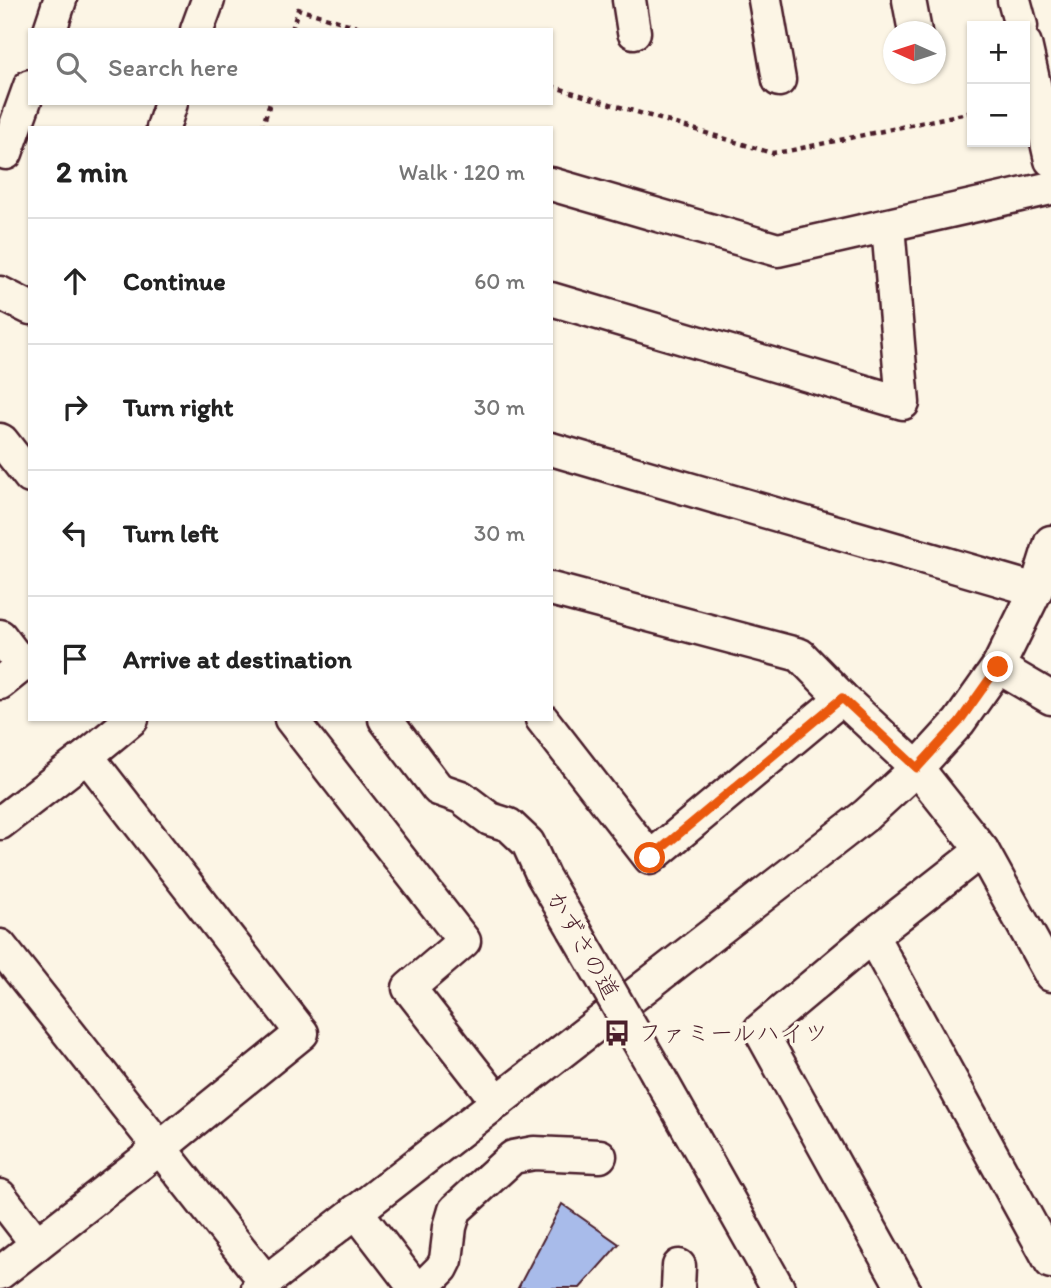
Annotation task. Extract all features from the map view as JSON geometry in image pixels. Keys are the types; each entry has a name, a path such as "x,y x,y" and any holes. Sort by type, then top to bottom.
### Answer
{"street":[{"path":"51,28 60,0"},
{"path":"198,28 208,0"},
{"path":"629,0 634,32"},
{"path":"765,0 779,80"},
{"path":"909,0 913,21"},
{"path":"1014,0 1020,21"},
{"path":"1030,66 1051,160"},
{"path":"6,153 28,92"},
{"path":"164,126 170,105"},
{"path":"553,185 778,250 1051,188"},
{"path":"553,300 903,403 888,226"},
{"path":"0,293 28,306"},
{"path":"0,440 28,474"},
{"path":"553,450 1036,590"},
{"path":"0,946 160,1148 262,1285 866,815 917,768 959,722 998,667 1036,590 1051,542"},
{"path":"553,590 800,655 917,768 982,850 1051,975"},
{"path":"0,635 17,669"},
{"path":"998,667 1051,698"},
{"path":"544,721 650,858 842,698"},
{"path":"0,823 130,721"},
{"path":"293,721 464,941 409,988 498,1102"},
{"name":"かずさの道","path":"387,721 438,789 461,797 490,819 509,825 528,843 543,876 778,1288"},
{"path":"0,1273 302,1033 88,756"},
{"path":"903,1288 760,1030 872,936 982,850"},
{"path":"872,936 1051,1262"},
{"path":"422,1288 442,1268 446,1260 450,1227 456,1210 513,1157 534,1153 600,1156"},
{"path":"0,1196 37,1244"},
{"path":"356,1211 415,1288"}],"path":[{"path":"293,28 299,9 361,28"},
{"path":"553,87 772,153 967,113"},
{"path":"263,126 269,105"}],"building":[{"path":"562,1204 619,1244 580,1288 518,1288"}],"place":[{"name":"ファミールハイツ","path":"617,1033"}],"route":[{"path":"650,858 842,698 917,768 959,722 998,667"}]}
